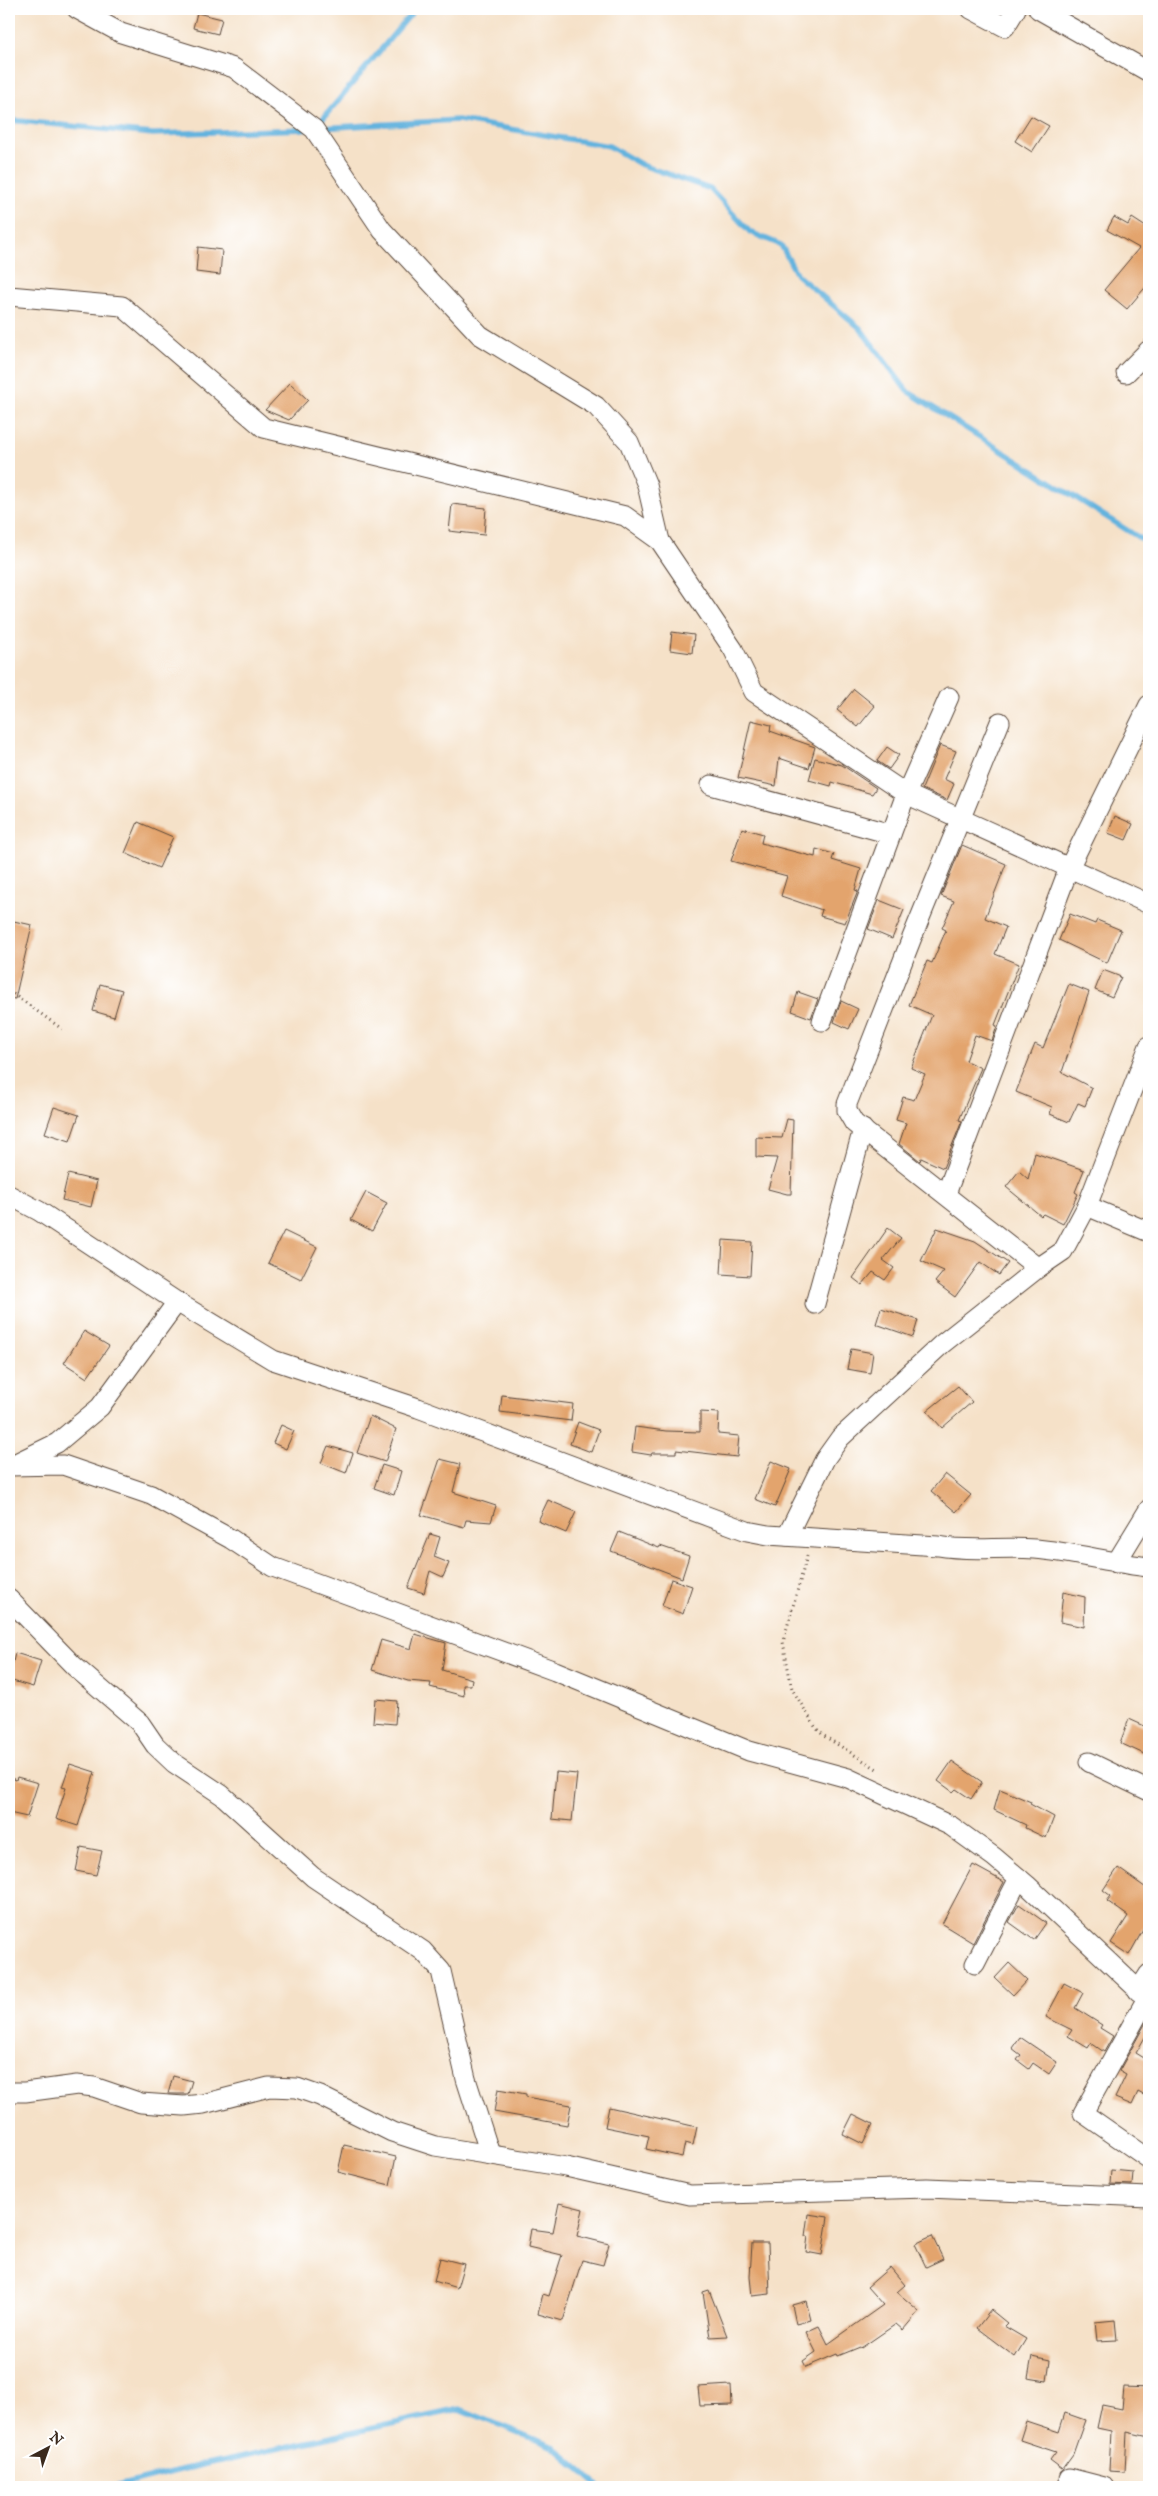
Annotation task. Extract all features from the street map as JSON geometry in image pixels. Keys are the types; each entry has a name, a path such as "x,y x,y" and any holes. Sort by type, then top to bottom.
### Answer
{"street":[{"path":"77,9 121,33 234,68 314,128 382,230 480,335 596,406 629,442 647,485 660,541"},
{"path":"971,9 1005,27 1016,9"},
{"path":"1038,9 1149,72"},
{"path":"9,296 122,306 264,428 625,516 660,541 734,649 754,692 906,794 1149,904"},
{"path":"1126,373 1149,350"},
{"path":"822,1021 906,794 949,697"},
{"path":"946,1194 1069,868 1149,705"},
{"path":"1000,722 847,1104 849,1117 863,1130 1038,1268"},
{"path":"711,785 891,834"},
{"path":"786,1536 826,1458 840,1438 942,1344 1038,1268 1063,1252 1087,1206 1149,1046"},
{"path":"816,1304 863,1130"},
{"path":"9,1195 39,1211 177,1302 272,1360 418,1408 747,1531 762,1535 938,1546 961,1550 1012,1547 1035,1549 1149,1567"},
{"path":"1087,1206 1149,1232"},
{"path":"10,1466 57,1443 100,1407 177,1302"},
{"path":"10,1466 63,1465 150,1495 200,1521 273,1567 555,1671 749,1751 848,1778 951,1826 1019,1878 1145,1996"},
{"path":"1116,1563 1149,1509"},
{"path":"9,1599 74,1666 140,1723 155,1745 174,1763 222,1795 313,1878 392,1930 435,1962 441,1971 466,2078 490,2154"},
{"path":"1089,1762 1149,1791"},
{"path":"975,1964 1019,1878"},
{"path":"1149,1974 1145,1996 1083,2113 1149,2159"},
{"path":"9,2092 25,2092 77,2085 94,2088 141,2103 184,2106 203,2104 269,2087 298,2088 320,2096 392,2132 435,2146 566,2167 690,2194 927,2188 1149,2197"},
{"path":"1069,2478 1104,2487"}],"path":[{"path":"9,991 62,1029"},
{"path":"811,1539 784,1642 792,1690 816,1728 824,1736 883,1774"}],"building":[{"path":"197,13 222,19 218,34 193,28"},
{"path":"1031,116 1049,126 1032,152 1015,141"},
{"path":"1114,217 1128,225 1132,218 1149,229 1149,283 1127,309 1104,290 1139,248 1107,230"},
{"path":"198,247 222,250 220,275 196,272"},
{"path":"290,383 308,400 289,420 265,410"},
{"path":"452,504 486,508 484,535 449,531"},
{"path":"672,632 694,635 692,653 670,650"},
{"path":"854,689 875,706 858,727 837,710"},
{"path":"751,720 771,725 770,731 815,747 809,768 779,758 776,786 738,778"},
{"path":"940,745 956,751 944,779 954,784 947,800 922,789"},
{"path":"887,747 899,755 889,769 877,761"},
{"path":"815,758 842,765 876,788 872,794 832,782 831,786 809,780"},
{"path":"1115,816 1133,824 1126,840 1108,833"},
{"path":"138,822 173,837 159,868 125,853"},
{"path":"742,828 763,834 761,843 815,857 816,849 834,854 832,860 861,869 855,890 858,891 845,923 820,916 822,910 781,896 787,876 731,861"},
{"path":"962,845 1006,864 985,918 1006,927 995,954 1019,964 995,1025 997,1026 992,1041 975,1035 966,1061 981,1068 959,1120 962,1121 943,1168 921,1158 920,1161 899,1144 906,1123 896,1120 903,1097 914,1100 925,1074 911,1068 932,1015 909,1005 927,961 932,963 946,930 942,928 954,901 941,896"},
{"path":"879,900 904,910 892,939 868,929"},
{"path":"1070,914 1095,924 1097,920 1121,930 1107,963 1059,940"},
{"path":"9,920 32,925 15,999 9,998"},
{"path":"1103,970 1121,977 1112,997 1095,990"},
{"path":"100,984 122,990 114,1017 93,1011"},
{"path":"1069,984 1089,992 1062,1072 1092,1088 1085,1106 1078,1103 1069,1122 1050,1114 1052,1107 1016,1092 1035,1044 1043,1048"},
{"path":"798,992 818,999 811,1018 792,1011"},
{"path":"841,1001 858,1009 849,1029 834,1022"},
{"path":"54,1107 79,1115 70,1141 45,1133"},
{"path":"787,1119 793,1120 791,1194 768,1189 777,1158 756,1157 756,1137 782,1138"},
{"path":"1035,1153 1084,1170 1075,1192 1078,1194 1063,1224 1043,1214 1041,1216 1006,1187 1019,1171 1028,1179"},
{"path":"68,1174 97,1181 91,1207 62,1200"},
{"path":"366,1192 387,1203 372,1231 351,1220"},
{"path":"888,1228 901,1238 883,1260 894,1268 885,1280 873,1272 862,1285 853,1278"},
{"path":"937,1228 975,1241 1008,1263 999,1275 980,1262 955,1297 935,1282 944,1271 921,1261"},
{"path":"284,1231 317,1247 301,1279 268,1263"},
{"path":"723,1240 752,1242 750,1276 721,1274"},
{"path":"881,1308 918,1320 913,1337 876,1324"},
{"path":"84,1331 109,1346 87,1378 64,1363"},
{"path":"851,1349 873,1353 870,1373 847,1369"},
{"path":"958,1386 972,1402 942,1428 927,1411"},
{"path":"502,1395 573,1404 571,1421 500,1412"},
{"path":"700,1412 719,1413 718,1434 739,1436 737,1457 676,1450 676,1453 652,1453 651,1455 632,1452 635,1427 666,1431 700,1432"},
{"path":"370,1416 396,1429 385,1462 357,1453"},
{"path":"578,1422 599,1430 591,1452 570,1444"},
{"path":"281,1425 294,1431 286,1449 273,1443"},
{"path":"328,1446 353,1453 346,1473 321,1463"},
{"path":"440,1459 460,1464 453,1492 496,1506 491,1522 466,1520 464,1527 421,1515"},
{"path":"771,1461 791,1469 775,1507 755,1499"},
{"path":"382,1465 401,1471 394,1495 374,1488"},
{"path":"945,1474 971,1495 956,1512 931,1491"},
{"path":"548,1500 576,1512 566,1533 538,1521"},
{"path":"619,1532 659,1548 660,1546 689,1556 682,1578 611,1551"},
{"path":"430,1534 440,1537 434,1557 449,1563 443,1577 430,1571 424,1593 408,1588"},
{"path":"671,1579 692,1586 683,1614 662,1606"},
{"path":"1063,1592 1085,1597 1084,1627 1060,1622"},
{"path":"415,1634 446,1643 442,1670 472,1679 471,1685 463,1685 464,1696 430,1687 431,1683 408,1681 372,1670 381,1640 411,1649"},
{"path":"15,1653 41,1661 33,1687 9,1680"},
{"path":"375,1699 397,1701 395,1724 373,1722"},
{"path":"1129,1719 1149,1728 1149,1742 1144,1754 1120,1743"},
{"path":"952,1761 982,1782 971,1799 956,1789 953,1792 938,1781"},
{"path":"70,1764 95,1772 78,1826 56,1819 66,1788 62,1787"},
{"path":"556,1772 577,1774 572,1821 552,1819"},
{"path":"9,1777 16,1780 17,1777 38,1783 27,1817 9,1813"},
{"path":"1000,1789 1031,1802 1030,1804 1054,1817 1046,1838 1025,1828 1026,1825 994,1810"},
{"path":"81,1847 102,1851 96,1875 76,1871"},
{"path":"973,1865 1004,1882 973,1943 942,1924"},
{"path":"1118,1868 1149,1890 1149,1919 1129,1955 1111,1943 1128,1916 1107,1901 1111,1896 1103,1890"},
{"path":"1019,1904 1046,1923 1034,1940 1009,1922"},
{"path":"1009,1963 1027,1980 1013,1995 995,1978"},
{"path":"1064,1983 1083,1993 1075,2008 1102,2025 1100,2028 1113,2036 1104,2052 1091,2043 1088,2048 1068,2036 1072,2030 1046,2017"},
{"path":"1149,2017 1149,2030 1136,2053 1149,2061 1149,2098 1138,2092 1132,2105 1115,2098 1126,2075 1119,2071"},
{"path":"1020,2037 1057,2062 1049,2074 1033,2063 1029,2069 1017,2060 1021,2055 1012,2048"},
{"path":"173,2076 192,2081 188,2094 168,2094"},
{"path":"498,2089 526,2094 526,2097 571,2105 567,2125 494,2112"},
{"path":"609,2107 697,2127 693,2145 685,2143 682,2157 646,2149 649,2136 605,2127"},
{"path":"853,2114 873,2124 863,2144 843,2134"},
{"path":"344,2145 396,2157 390,2185 338,2172"},
{"path":"1111,2170 1133,2172 1132,2185 1110,2184"},
{"path":"559,2203 583,2209 577,2236 609,2244 603,2265 582,2260 563,2321 538,2314 543,2294 549,2296 562,2255 528,2247 531,2229 553,2232"},
{"path":"808,2214 828,2217 822,2255 806,2252 808,2236 805,2236"},
{"path":"932,2236 943,2259 926,2267 915,2244"},
{"path":"752,2243 768,2243 770,2294 752,2296 750,2277"},
{"path":"440,2258 464,2264 457,2288 434,2281"},
{"path":"890,2267 905,2285 897,2292 919,2311 903,2330 896,2324 861,2348 838,2356 837,2354 806,2367 803,2361 816,2352 806,2332 819,2326 828,2344 883,2305 867,2287"},
{"path":"709,2290 727,2336 710,2337 703,2292"},
{"path":"806,2301 811,2320 796,2324 792,2305"},
{"path":"991,2310 1007,2323 1004,2326 1026,2339 1015,2357 977,2328"},
{"path":"1115,2320 1117,2340 1097,2341 1095,2322"},
{"path":"1032,2356 1050,2360 1047,2381 1028,2378"},
{"path":"731,2385 732,2405 700,2406 698,2387"},
{"path":"1124,2387 1149,2388 1149,2437 1127,2432 1125,2472 1109,2471 1111,2431 1097,2428 1102,2405 1122,2409"},
{"path":"1065,2413 1085,2420 1073,2454 1062,2469 1050,2460 1056,2452 1020,2440 1026,2421 1059,2432"}],"waterway":[{"path":"315,128 415,9"},
{"path":"9,120 153,134 306,129"},
{"path":"318,128 458,120 609,146 642,165 710,189 750,232 781,245 797,275 860,328 907,391 1149,544"},
{"path":"115,2487 184,2469 460,2409 554,2447 600,2487"}]}
